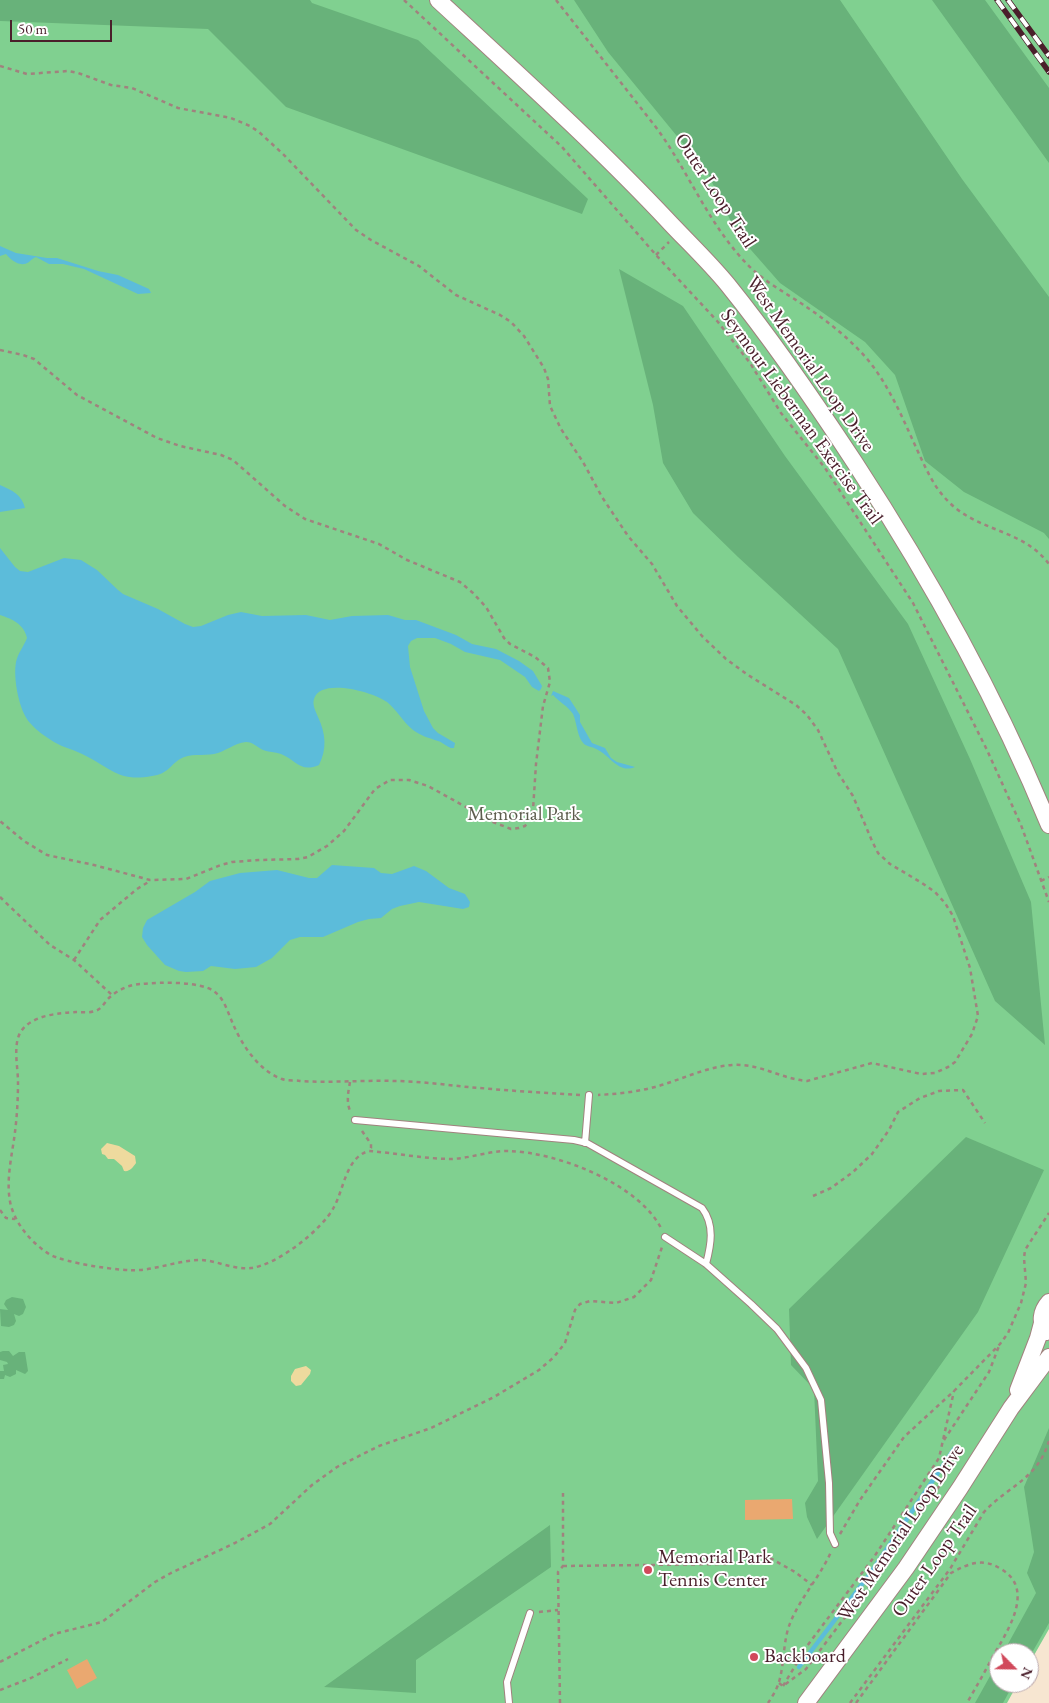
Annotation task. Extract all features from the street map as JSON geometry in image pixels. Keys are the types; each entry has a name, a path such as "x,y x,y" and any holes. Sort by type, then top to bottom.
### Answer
{"street":[{"name":"West Memorial Loop Drive","path":"438,0 573,124 678,232 726,283 803,384 930,582 964,643 1026,770 1049,825"},
{"name":"West Memorial Loop Drive","path":"1010,1408 1038,1338 1045,1329 1043,1310 1049,1302"},
{"name":"West Memorial Loop Drive","path":"806,1703 906,1568 960,1488 1010,1408 1049,1357"}],"lane":[{"path":"585,1143 589,1095"},
{"path":"355,1120 574,1140 585,1143 702,1208 709,1217 711,1242 706,1264"},
{"path":"665,1237 706,1264 777,1329 806,1368 821,1400 830,1483 830,1533 835,1544"},
{"path":"509,1703 507,1682 530,1613"}],"path":[{"name":"Seymour Lieberman Exercise Trail","path":"404,0 562,147 656,255 718,322 750,363 780,414 825,468 913,603 987,750 1020,825 1049,902"},
{"name":"Outer Loop Trail","path":"556,0 656,126 715,223 747,264 810,309 840,333 869,361 900,411 928,472 943,496 956,509 975,522 1030,545 1049,564"},
{"path":"0,66 27,74 61,71 78,73 111,86 132,88 178,108 222,116 250,126 283,154 356,230 419,266 456,295 511,322 524,336 544,368 548,379 548,399 561,429 583,462 602,497 628,536 652,564 677,606 702,636 726,659 796,705 806,715 818,730 838,772 853,796 878,853 890,864 935,892 954,916 970,968 978,1016 972,1034 955,1062 936,1073 920,1074 872,1063 807,1081 797,1080 762,1068 734,1065 703,1070 656,1087 624,1093 589,1095 491,1089 395,1080 350,1082 282,1079 267,1070 253,1058 241,1041 226,1007 216,992 206,987 193,985 139,984 122,989 95,1011 56,1014 30,1024 21,1031 17,1048 18,1103 9,1184 11,1206 16,1219 26,1234 54,1257 124,1271 203,1260 236,1267 255,1267 269,1262 301,1243 315,1231 328,1217 352,1163 363,1152 368,1151 450,1159 466,1158 492,1152 516,1152 566,1162 611,1182 638,1201 656,1218 665,1237 651,1280 643,1290 624,1302 590,1301 580,1304 575,1310 565,1342 554,1357 538,1370 494,1397 431,1428 378,1446 337,1467 312,1485 270,1524 155,1582 102,1622 54,1634 0,1662"},
{"path":"656,255 678,232"},
{"path":"0,350 34,359 78,395 158,438 233,460 285,506 305,519 379,544 407,560 460,582 486,607 504,638 544,664 550,674 550,682 543,706 533,810 532,815 524,826 511,829 503,827 428,786 408,780 390,780 375,789 344,831 318,852 308,857 232,862 186,879 150,880 46,855 32,847 0,821"},
{"path":"1041,881 1049,877"},
{"path":"74,960 100,920 150,880"},
{"path":"0,896 50,945 74,960 112,996"},
{"path":"813,1196 831,1188 853,1172 872,1154 889,1130 898,1112 920,1098 944,1090 963,1090 985,1123"},
{"path":"0,1210 6,1218 16,1219"},
{"path":"768,1703 779,1682 788,1629 796,1611 860,1500 904,1437 954,1391 1000,1344 1008,1332 1021,1304 1026,1283 1025,1250 1049,1213"},
{"path":"943,1441 989,1372 1000,1344"},
{"path":"783,1686 807,1646 874,1557 934,1467 939,1458 954,1391"},
{"name":"Outer Loop Trail","path":"850,1703 950,1569 984,1512 991,1504 1034,1471 1041,1461 1049,1441"},
{"path":"783,1686 806,1669 876,1576 945,1478"},
{"path":"560,1703 558,1572 563,1566 563,1493"},
{"path":"770,1558 795,1572 812,1585"},
{"path":"856,1703 951,1573 974,1562 997,1566 1011,1576 1017,1589 1017,1603 1011,1625 967,1703"},
{"path":"563,1566 729,1564"},
{"path":"530,1613 559,1609"},
{"path":"0,1690 31,1678 68,1658"},
{"path":"779,1682 783,1686"}],"green space":[{"name":"Memorial Park","path":"0,0 1049,0 1049,1629 1039,1646 1039,1643 989,1643 989,1693 1012,1693 1007,1703 0,1703"},
{"path":"0,0 310,0 312,3 418,40 588,199 582,214 286,107 208,29 0,21"},
{"path":"574,0 840,0 962,179 1049,297 1049,539 1044,533 964,492 925,461 895,375 865,342 780,283 737,234 708,174 608,52"},
{"path":"932,0 985,0 1049,88 1049,163"},
{"path":"619,269 683,306 785,456 908,624 970,759 1031,902 1045,1045 995,1001 838,649 693,513 663,463 653,405"},
{"path":"966,1137 1044,1170 978,1312 817,1539 807,1517 805,1503 818,1481 814,1389 791,1365 789,1309"},
{"path":"12,1297 23,1299 26,1307 23,1314 19,1316 14,1314 16,1321 14,1325 9,1327 1,1326 0,1309 8,1310 4,1304 6,1300"},
{"path":"9,1351 13,1356 19,1352 25,1352 28,1371 25,1374 16,1370 16,1374 10,1377 5,1375 4,1379 0,1379 0,1371 4,1371 3,1365 8,1364 0,1360 0,1352"},
{"path":"1049,1428 1049,1623 1038,1643 1008,1643 1036,1593 1027,1573 1034,1552 1024,1487"},
{"path":"550,1525 551,1567 416,1660 416,1693 324,1687"},
{"path":"989,1678 989,1693 1008,1693 1003,1703 975,1703"}],"sand":[{"path":"107,1143 119,1146 135,1156 136,1163 131,1169 124,1171 122,1166 114,1159 108,1159 102,1154 101,1149"},
{"path":"306,1366 311,1370 310,1374 301,1385 296,1386 291,1381 291,1376 295,1369"}],"water":[{"path":"0,246 16,253 57,258 98,271 118,275 149,289 151,293 138,294 84,269 63,264 49,264 36,257 26,264 19,264 6,254 0,256"},
{"path":"0,485 16,494 24,503 25,508 0,512"},
{"path":"0,548 20,571 28,572 64,558 81,560 97,570 123,594 193,627 241,612 262,616 306,615 330,620 352,616 388,615 405,620 416,620 456,635 472,644 496,649 519,661 533,671 542,686 539,691 532,687 525,677 500,660 465,652 435,638 417,638 411,641 408,646 410,667 424,711 433,728 455,743 454,748 425,737 413,730 391,705 380,698 360,691 336,688 318,692 314,699 314,706 323,729 324,741 322,759 319,765 303,767 281,754 263,750 246,742 214,754 184,757 165,772 157,775 141,777 123,776 82,754 54,742 36,729 26,718 20,703 15,669 17,659 27,638 23,629 13,620 0,615"},
{"path":"553,691 569,698 580,715 580,722 592,743 605,748 611,758 617,762 635,767 629,769 619,766 596,749 584,744 580,738 573,714 553,695 551,696"},
{"path":"332,865 374,868 381,873 392,874 414,866 426,871 449,888 465,894 470,902 469,907 463,909 419,902 400,906 392,909 381,918 358,922 323,937 300,937 290,940 272,958 256,967 235,969 211,966 203,971 179,971 165,965 142,937 143,928 147,920 210,881 240,873 277,870 309,878 317,878"}],"building":[{"path":"792,1499 793,1519 745,1520 745,1500"},
{"path":"87,1659 97,1678 77,1689 67,1670"}],"waterway":[{"path":"799,1667 872,1571 954,1449"}],"railway":[{"path":"997,0 1049,72"},
{"path":"1008,0 1049,56"}],"place":[{"name":"Memorial Park Tennis Center","path":"648,1570"},
{"name":"Backboard","path":"754,1657"}]}
